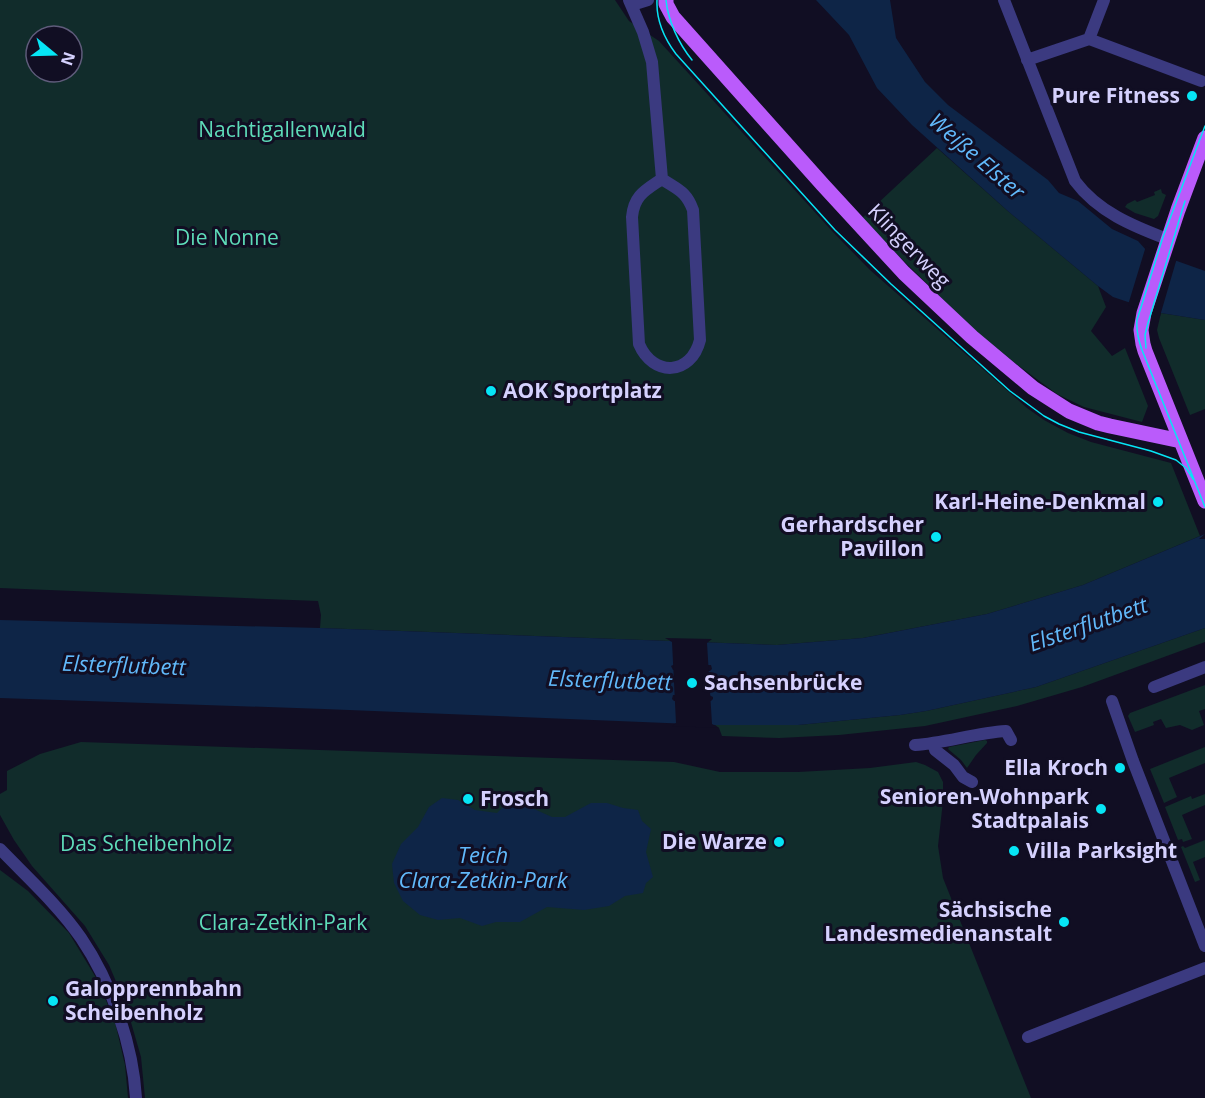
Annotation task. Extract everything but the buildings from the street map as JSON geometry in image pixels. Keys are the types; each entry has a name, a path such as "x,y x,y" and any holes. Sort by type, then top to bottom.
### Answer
{"main road":[{"path":"655,0 673,17"},
{"name":"Klingerweg","path":"666,0 673,17 807,168 904,273 972,337 1033,388 1069,411 1098,423 1181,441"},
{"path":"1205,138 1165,245 1141,330 1143,344 1205,501"}],"street":[{"path":"648,0 630,3 652,62 662,179"},
{"path":"1004,0 1072,175 1079,187 1114,216 1165,245"},
{"path":"1089,39 1104,0"},
{"path":"1027,60 1089,39 1201,81"},
{"path":"662,179 689,199 694,222 700,340 698,350 691,359 682,366 674,368 661,367 651,362 643,354 639,344 633,207 636,199 645,190 662,179"},
{"path":"1154,687 1205,667"},
{"path":"1112,701 1205,946"},
{"path":"915,745 1006,731 1011,740"},
{"path":"934,743 935,750 954,765 963,777 972,782"},
{"path":"0,849 67,919 96,962 119,1016 130,1050 136,1098"},
{"path":"1028,1037 1205,968"}],"green space":[{"path":"0,0 615,0 629,21 659,41 870,270 1027,408 1068,433 1091,442 1171,463 1200,536 1083,585 987,614 863,638 777,645 320,628 321,615 318,601 0,588"},
{"path":"937,148 1098,286 1106,307 1091,331 1112,356 1125,348 1148,406 1142,422 1084,407 1057,394 972,328 861,219"},
{"path":"1161,189 1166,195 1158,216 1154,219 1125,207 1135,200 1137,202 1155,195 1154,192"},
{"path":"1161,313 1205,320 1205,409 1190,415 1159,338 1157,330"},
{"path":"1205,628 1205,642 1082,687 1017,706 925,726 839,735 779,738 722,736 715,725 798,725 926,711 1036,687"},
{"path":"1205,685 1205,709 1199,711 1204,725 1192,730 1180,725 1166,728 1161,719 1153,722 1154,725 1135,732 1128,716 1130,713"},
{"path":"985,740 987,743 967,768 948,749 949,747"},
{"name":"Clara-Zetkin-Park","path":"81,742 674,762 720,772 798,772 870,768 916,762 925,765 938,772 943,782 938,846 943,878 1031,1098 145,1098 141,1057 126,1005 109,965 85,926 32,866 0,815 0,794 7,790 7,771 40,754"},
{"path":"1205,747 1205,763 1169,778 1177,797 1164,803 1150,769"},
{"path":"1205,794 1205,805 1182,815 1192,839 1183,842 1182,839 1178,840 1165,807 1191,796 1192,799"},
{"path":"1205,840 1205,857 1193,862 1200,880 1195,882 1181,847 1185,848"},
{"name":"Galopprennbahn Scheibenholz","path":"0,870 28,891 69,933 98,981 115,1022 125,1065 128,1098 0,1098"}],"water":[{"name":"Weiße Elster","path":"816,0 890,0 896,38 925,82 948,105 1048,180 1059,193 1078,201 1112,229 1138,241 1146,250 1205,271 1205,320 1161,313 1113,297 1098,286 1009,212 912,125 877,88 849,35"},
{"name":"Elsterflutbett","path":"1205,534 1199,539 1205,539 1205,628 1036,687 900,715 798,725 715,725 0,698 0,620 320,628 777,645 863,638 987,614 1083,585","holes":["675,664 711,665 712,669 710,671 673,670 671,666","673,695 709,695 713,699 711,701 674,701"]},
{"name":"Teich Clara-Zetkin-Park","path":"442,798 458,800 475,810 497,813 505,805 525,805 552,817 565,817 591,803 607,803 638,810 642,821 651,829 646,852 653,877 646,883 643,893 625,896 609,906 584,910 547,907 520,922 496,922 482,926 460,918 438,920 420,915 403,901 394,883 392,864 401,844 418,827 429,807"}],"pier":[{"path":"1146,246 1177,258 1160,316 1128,305"},
{"name":"Sachsenbrücke","path":"665,638 712,639 707,643 712,724 719,728 672,726 676,723 672,642"}],"tram line":[{"path":"657,0 662,29 676,54 835,230 891,284 1010,391 1059,424 1176,460 1186,468 1193,479"},
{"path":"666,0 675,32 692,60"},
{"path":"1205,126 1163,237 1137,320 1142,350 1205,507"},
{"path":"1146,348 1145,335 1148,323 1185,201"}],"place":[{"name":"Pure Fitness","path":"1192,96"},
{"name":"AOK Sportplatz","path":"491,391"},
{"name":"Karl-Heine-Denkmal","path":"1158,502"},
{"name":"Gerhardscher Pavillon","path":"936,537"},
{"name":"Sachsenbrücke","path":"692,683"},
{"name":"Ella Kroch","path":"1120,768"},
{"name":"Frosch","path":"468,799"},
{"name":"Senioren-Wohnpark Stadtpalais","path":"1101,809"},
{"name":"Die Warze","path":"779,842"},
{"name":"Villa Parksight","path":"1014,851"},
{"name":"Sächsische Landesmedienanstalt","path":"1064,922"},
{"name":"Galopprennbahn Scheibenholz","path":"53,1001"}],"park label":[{"name":"Nachtigallenwald","path":"282,130"},
{"name":"Die Nonne","path":"227,238"},
{"name":"Das Scheibenholz","path":"146,844"}]}
